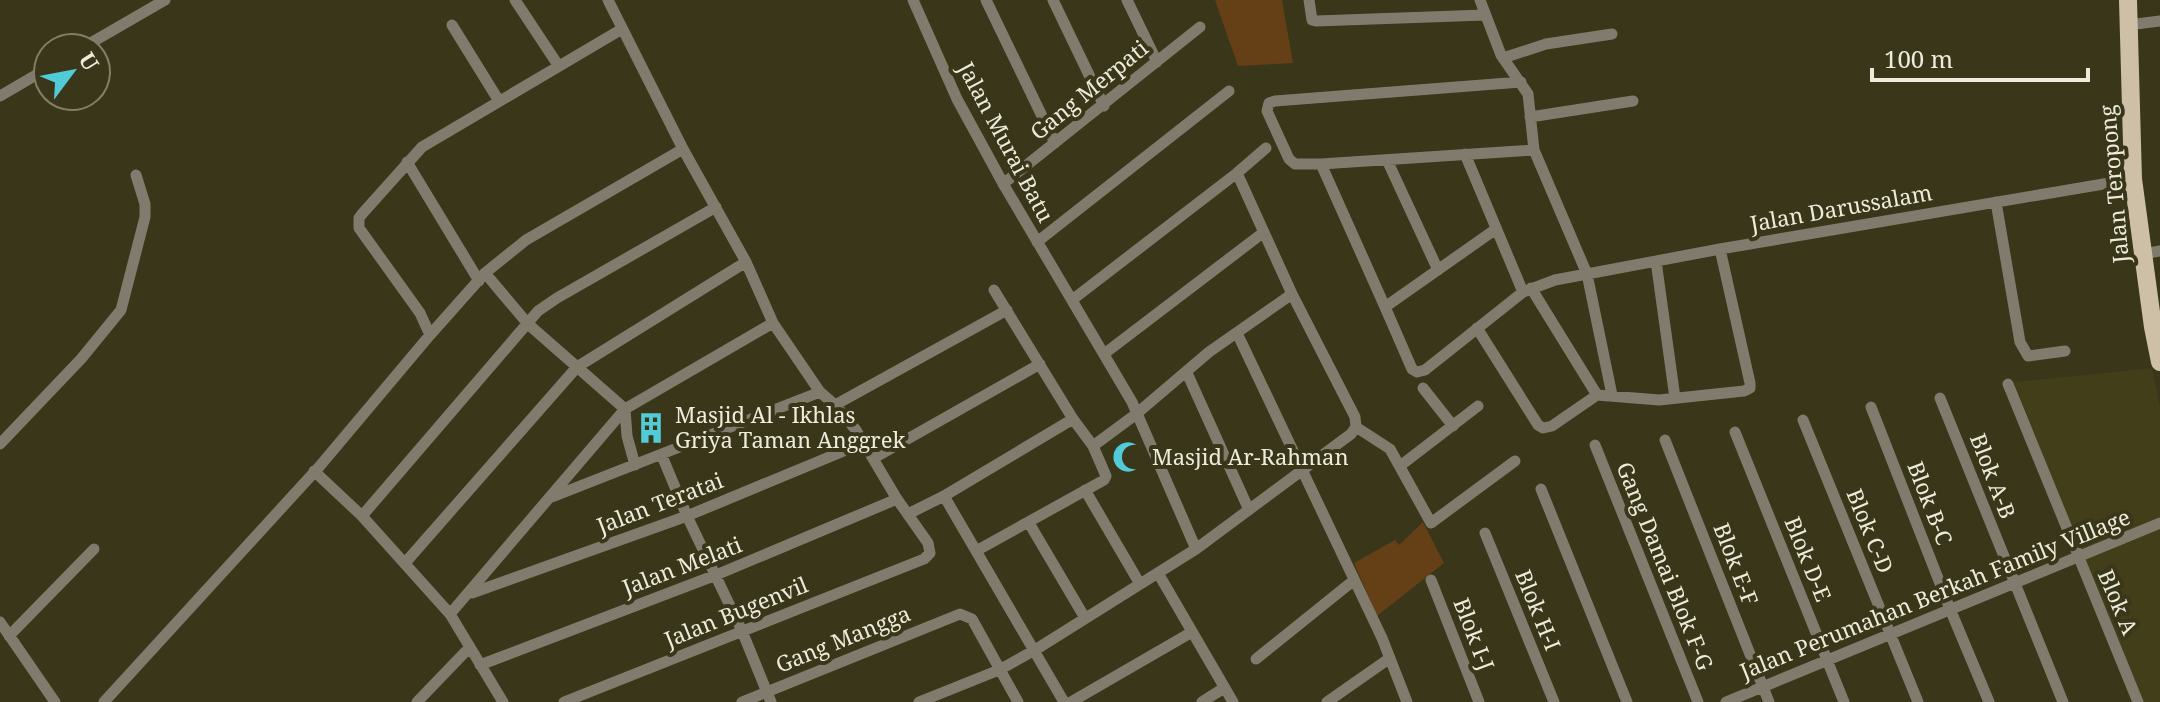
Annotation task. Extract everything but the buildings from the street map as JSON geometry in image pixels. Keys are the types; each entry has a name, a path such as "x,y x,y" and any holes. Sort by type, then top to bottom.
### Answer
{"main road":[{"name":"Jalan Teropong","path":"2128,0 2133,179 2152,253 2160,362"}],"street":[{"path":"515,0 558,65"},
{"path":"608,0 683,149 746,262 773,323 820,392 835,405 874,458 908,514 1073,419"},
{"name":"Jalan Murai Batu","path":"913,0 957,99 1003,184 1132,402 1135,415 1196,549"},
{"path":"986,0 1055,143"},
{"path":"1053,0 1104,106"},
{"path":"1127,0 1157,62"},
{"path":"1309,0 1312,20 1316,21 1485,15"},
{"path":"1480,0 1503,58 1528,94 1534,150 1587,274 1612,395"},
{"path":"108,32 158,2"},
{"path":"2128,25 2160,21"},
{"path":"452,25 499,101"},
{"name":"Gang Merpati","path":"1003,184 1200,27"},
{"path":"430,335 420,313 359,228 362,214 422,147 622,29"},
{"path":"1503,58 1546,44 1612,34"},
{"path":"0,96 32,77"},
{"path":"1521,82 1269,103 1267,111 1289,159 1295,164 1534,150"},
{"path":"1037,242 1229,91"},
{"path":"1530,117 1633,101"},
{"path":"1072,300 1266,148"},
{"path":"104,702 314,471 482,277 526,240 683,149"},
{"path":"1465,154 1496,229 1527,290 1597,395"},
{"path":"1387,160 1438,270"},
{"path":"407,162 482,277 528,324 625,409 627,436 635,465"},
{"path":"1321,164 1385,307 1496,229"},
{"path":"919,702 999,670 1158,573 1249,510 1351,434 1356,427 1355,417 1292,294 1237,173"},
{"path":"0,444 81,359 121,310 145,217 145,204 136,175"},
{"name":"Jalan Darussalam","path":"1385,307 1412,369 1417,372 1425,370 1527,290 1555,280 2133,179"},
{"path":"1996,202 2020,342 2028,356 2065,351"},
{"path":"362,516 538,311 716,207"},
{"path":"1104,354 1264,232"},
{"path":"1477,328 1543,428 1552,426 1597,395 1649,401 1744,391 1750,388 1720,249"},
{"path":"1656,261 1675,398"},
{"path":"405,563 577,367 746,262"},
{"path":"976,551 1104,480 1106,476 1093,446 1073,419 994,290"},
{"path":"1093,446 1187,373 1209,352 1292,294"},
{"path":"835,405 1007,310"},
{"path":"450,614 625,409 773,323"},
{"path":"1237,333 1390,658 1407,702"},
{"path":"874,458 1040,364"},
{"path":"1187,373 1249,510"},
{"name":"Blok A","path":"2008,384 2138,702"},
{"path":"1423,388 1453,426"},
{"path":"551,498 820,392"},
{"name":"Blok A-B","path":"1940,398 2063,702"},
{"path":"1400,466 1478,406"},
{"name":"Blok B-C","path":"1871,407 1989,702"},
{"name":"Blok C-D","path":"1803,420 1918,702"},
{"path":"1356,427 1390,449 1431,523 1515,461"},
{"name":"Blok D-E","path":"1735,432 1844,702"},
{"name":"Blok E-F","path":"1665,440 1769,702"},
{"name":"Jalan Teratai","path":"469,594 687,516 863,443"},
{"name":"Gang Damai Blok F-G","path":"1595,445 1698,702"},
{"path":"662,456 769,697"},
{"path":"314,471 362,516 450,614 503,702"},
{"path":"1541,489 1627,702"},
{"path":"1085,490 1140,584"},
{"path":"944,496 1064,702"},
{"name":"Jalan Melati","path":"480,665 716,575 897,499"},
{"name":"Jalan Bugenvil","path":"564,702 924,559 930,553 928,543 908,514"},
{"path":"1029,523 1085,618"},
{"name":"Jalan Perumahan Berkah Family Village","path":"1726,702 2160,523"},
{"name":"Blok H-I","path":"1485,533 1554,702"},
{"path":"9,636 94,549"},
{"path":"1158,573 1233,702"},
{"name":"Blok I-J","path":"1431,580 1479,702"},
{"path":"1256,659 1353,581"},
{"name":"Gang Mangga","path":"742,702 769,697 960,614 972,619 999,670"},
{"path":"0,622 55,702"},
{"path":"1071,702 1192,632"},
{"path":"417,702 470,647"},
{"path":"1327,702 1390,658"},
{"path":"999,670 1018,702"},
{"path":"1202,702 1224,688"}],"shaded area":[{"path":"1215,0 1282,0 1293,63 1238,66"},
{"path":"2152,368 2160,406 2160,702 2141,702 2014,382"},
{"path":"1423,522 1444,563 1377,616 1354,563 1395,540 1399,545"}],"place":[{"name":"Masjid Al - Ikhlas Griya Taman Anggrek","path":"651,428"},
{"name":"Masjid Ar-Rahman","path":"1128,457"}]}
